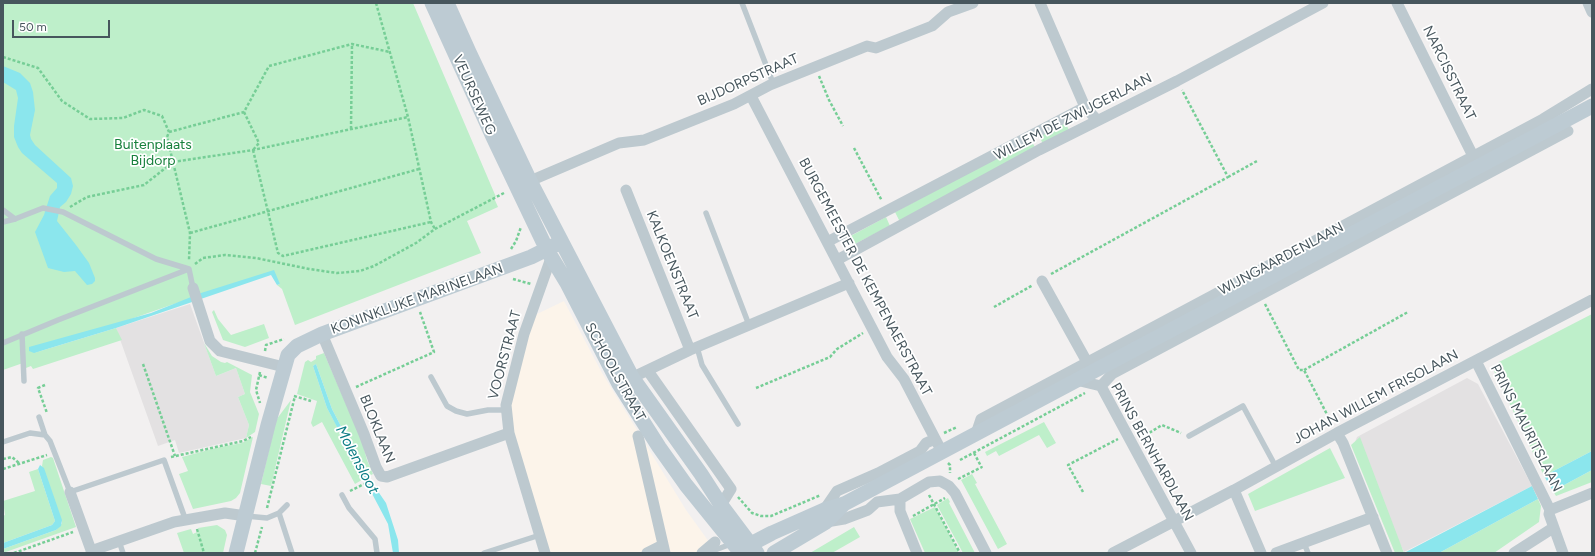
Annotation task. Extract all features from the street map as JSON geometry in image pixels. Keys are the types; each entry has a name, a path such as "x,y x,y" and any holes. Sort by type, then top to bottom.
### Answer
{"main road":[{"name":"VEURSEWEG","path":"432,3 523,185"},
{"name":"VEURSEWEG","path":"447,3 469,52 523,185"},
{"name":"WIJNGAARDENLAAN","path":"774,553 825,516 938,445 976,434 1592,106"},
{"name":"SCHOOLSTRAAT","path":"523,185 561,242 658,447 686,485 744,549"},
{"name":"SCHOOLSTRAAT","path":"523,185 549,254 626,381 701,474 721,505 744,549"},
{"name":"KONINKLIJKE MARINELAAN","path":"236,553 284,367 288,355 297,346 324,340 531,257 549,254 561,242"},
{"name":"WIJNGAARDENLAAN","path":"744,549 825,516"}],"street":[{"name":"BIJDORPSTRAAT","path":"523,185 619,143 644,140 734,104 773,83 867,46 876,48 932,26 948,12 973,3"},
{"path":"1040,3 1084,106 1097,120"},
{"name":"WILLEM DE ZWIJGERLAAN","path":"837,260 1039,150 1177,81 1323,3"},
{"name":"NARCISSTRAAT","path":"1397,3 1473,156"},
{"path":"1588,3 1592,11"},
{"name":"WIJNGAARDENLAAN","path":"976,434 981,419 1543,119 1592,89"},
{"name":"BURGEMEESTER DE KEMPENAERSTRAAT","path":"751,96 887,357 904,379 938,445"},
{"name":"WILLEM DE ZWIJGERLAAN","path":"827,242 1084,106"},
{"path":"1533,150 1543,131"},
{"name":"WIJNGAARDENLAAN","path":"1101,386 1112,374 1568,131"},
{"name":"KALKOENSTRAAT","path":"626,190 693,349"},
{"name":"VOORSTRAAT","path":"545,553 509,433 506,410 522,341 542,287 549,254"},
{"path":"1042,280 1087,362"},
{"path":"626,381 693,349 849,283"},
{"path":"193,288 210,341 220,351 284,367"},
{"name":"JOHAN WILLEM FRISOLAAN","path":"1113,553 1234,490 1337,433 1592,300"},
{"name":"BLOKLAAN","path":"324,340 381,476 387,477 509,433"},
{"name":"PRINS MAURITSLAAN","path":"1476,361 1548,506 1549,514 1563,553"},
{"name":"SCHOOLSTRAAT","path":"648,371 731,489"},
{"name":"PRINS BERNHARDLAAN","path":"1076,380 1101,386 1191,553"},
{"path":"1337,433 1343,443 1387,553"},
{"name":"SCHOOLSTRAAT","path":"638,436 664,549"},
{"name":"WIJNGAARDENLAAN","path":"900,499 877,502 868,510 844,519 825,516 837,491 878,473 920,451 926,443 938,445"},
{"path":"917,553 900,511 900,499 929,482 940,481 952,490 986,553"},
{"path":"721,505 731,489"},
{"path":"1234,490 1262,553"},
{"path":"70,492 92,552 174,522 226,513 246,516"},
{"path":"1548,506 1592,493"},
{"path":"1276,553 1306,548 1373,517"},
{"path":"1514,553 1554,528"},
{"path":"702,553 715,542"},
{"path":"647,553 664,549"}],"lane":[{"path":"742,3 773,83"},
{"path":"3,222 43,208 62,211 156,259 188,269"},
{"path":"3,210 14,219"},
{"path":"706,214 749,325"},
{"path":"188,269 193,288"},
{"path":"3,342 188,269"},
{"path":"22,334 24,381"},
{"path":"693,349 738,424"},
{"path":"431,377 447,406 456,411 468,414 488,410 506,410"},
{"path":"1189,436 1243,406 1276,466"},
{"path":"39,417 45,435 50,441 70,492 164,460 190,520"},
{"path":"3,442 30,433 45,435"},
{"path":"342,495 349,508 375,539 377,553"},
{"path":"246,516 264,518 279,513 287,505"},
{"path":"279,513 292,553"},
{"path":"484,553 540,535"},
{"path":"119,541 123,553"},
{"path":"707,553 744,549"}],"path":[{"path":"376,3 408,117 431,222 435,229"},
{"path":"169,132 244,112 269,66 352,44 390,52"},
{"path":"351,129 352,44"},
{"path":"3,58 38,68 62,101 90,119 123,118 144,110 162,116 169,132 167,137 190,234 188,269"},
{"path":"816,67 829,100 843,126"},
{"path":"1177,81 1228,177"},
{"path":"244,112 259,143 253,150"},
{"path":"62,211 87,196 144,185 173,162 253,150 408,117"},
{"path":"854,148 887,211"},
{"path":"253,150 278,253 283,256 431,222"},
{"path":"994,307 1257,161"},
{"path":"190,234 268,210 419,169"},
{"path":"188,269 203,258 225,255 256,258 337,273 360,271 374,266 404,250 435,229 523,185"},
{"path":"282,263 283,256"},
{"name":"KONINKLIJKE MARINELAAN","path":"512,279 542,287"},
{"path":"1261,295 1299,370 1304,370 1408,312"},
{"name":"KONINKLIJKE MARINELAAN","path":"413,314 426,309"},
{"path":"346,392 434,352 419,312"},
{"path":"756,388 830,357 836,349 872,328"},
{"path":"143,364 175,456"},
{"path":"1304,370 1337,433"},
{"path":"39,417 48,414 38,388 45,385"},
{"path":"255,553 295,396"},
{"path":"1132,442 1162,425 1189,436"},
{"path":"181,455 243,441 255,434 265,437"},
{"path":"1083,492 1068,465 1119,439"},
{"path":"904,520 934,504 952,490 958,479 982,467 974,452"},
{"path":"3,469 55,453"},
{"path":"3,459 12,456 20,464"},
{"path":"342,495 375,479"},
{"path":"924,485 960,553"},
{"path":"731,489 752,513 761,516 771,516 816,496 837,491"},
{"path":"190,520 204,553"},
{"path":"14,553 83,528"}],"shaded area":[{"path":"564,301 602,373 686,510 717,553 541,553 507,442 509,402 525,340 537,314"},
{"path":"190,304 216,376 236,368 245,394 238,397 249,425 246,438 179,453 175,440 158,446 116,328"},
{"path":"1467,378 1478,384 1532,486 1404,552 1353,447 1357,437"}],"green space":[{"name":"Buitenplaats Bijdorp","path":"3,3 413,3 496,197 494,198 498,207 467,221 481,253 295,325 282,289 277,285 280,284 272,273 171,305 34,353 116,328 122,340 33,369 31,366 26,368 23,363 3,370"},
{"path":"1065,122 1069,130 1043,144 1039,136"},
{"path":"1031,140 1036,149 900,222 895,212"},
{"path":"886,217 890,226 849,247 845,239"},
{"path":"214,310 218,319 231,335 264,324 269,338 245,347 223,340 212,312"},
{"path":"1592,314 1592,451 1544,476 1494,371 1499,362"},
{"path":"204,343 212,356 221,362 227,362 252,375 250,392 259,414 255,432 246,438 249,425 238,397 245,394 236,368 216,376"},
{"path":"324,353 362,441 367,460 373,474 369,476 347,438 332,409 316,364 313,366 327,408 365,478 355,484 322,422 313,427 311,423 317,401 297,394 305,362 308,360 311,362 316,359 316,356"},
{"path":"291,400 271,486 261,484 276,420"},
{"path":"1044,422 1056,443 1047,448 1039,435 999,456 996,451 987,456 985,452"},
{"path":"253,437 240,493 236,498 231,501 193,509 179,474 188,471 182,457 242,443"},
{"path":"1360,437 1404,553 1395,553 1351,445"},
{"path":"1330,448 1345,478 1255,511 1248,494"},
{"path":"51,457 53,458 76,527 3,553 3,549 56,530 62,523 42,466 43,460"},
{"path":"38,469 55,521 52,525 3,543 3,516 5,515 3,501 35,491 29,472"},
{"path":"1592,470 1592,482 1556,496 1553,491"},
{"path":"972,474 977,483 975,484 1007,544 998,549 961,480"},
{"path":"948,498 949,503 975,553 963,553 937,505"},
{"path":"1538,499 1541,506 1539,522 1494,553 1439,553"},
{"path":"935,507 959,553 925,553 910,519"},
{"path":"217,525 225,530 227,535 223,553 184,553 177,533 191,529 193,534 199,531 198,528"},
{"path":"854,527 860,537 832,553 810,553"}],"water":[{"path":"3,66 20,73 30,83 33,92 35,110 30,135 31,139 35,145 71,178 73,186 71,194 66,202 60,207 57,221 89,263 95,278 95,281 92,284 87,285 75,271 64,272 48,268 35,232 44,215 50,196 57,188 57,183 22,153 18,147 14,137 14,126 18,98 16,90 3,82"},
{"path":"274,270 280,284 277,285 271,275 116,328 34,353 29,351 29,347 151,313 201,293"},
{"name":"Molensloot","path":"316,364 332,409 373,484 386,503 398,540 399,553 393,553 388,524 327,408 313,366"},
{"path":"1592,451 1592,470 1553,491 1544,476"},
{"path":"40,465 44,468 62,520 61,526 56,530 3,549 3,543 52,525 55,521 38,469"},
{"path":"1532,486 1538,499 1439,553 1404,553"}]}
